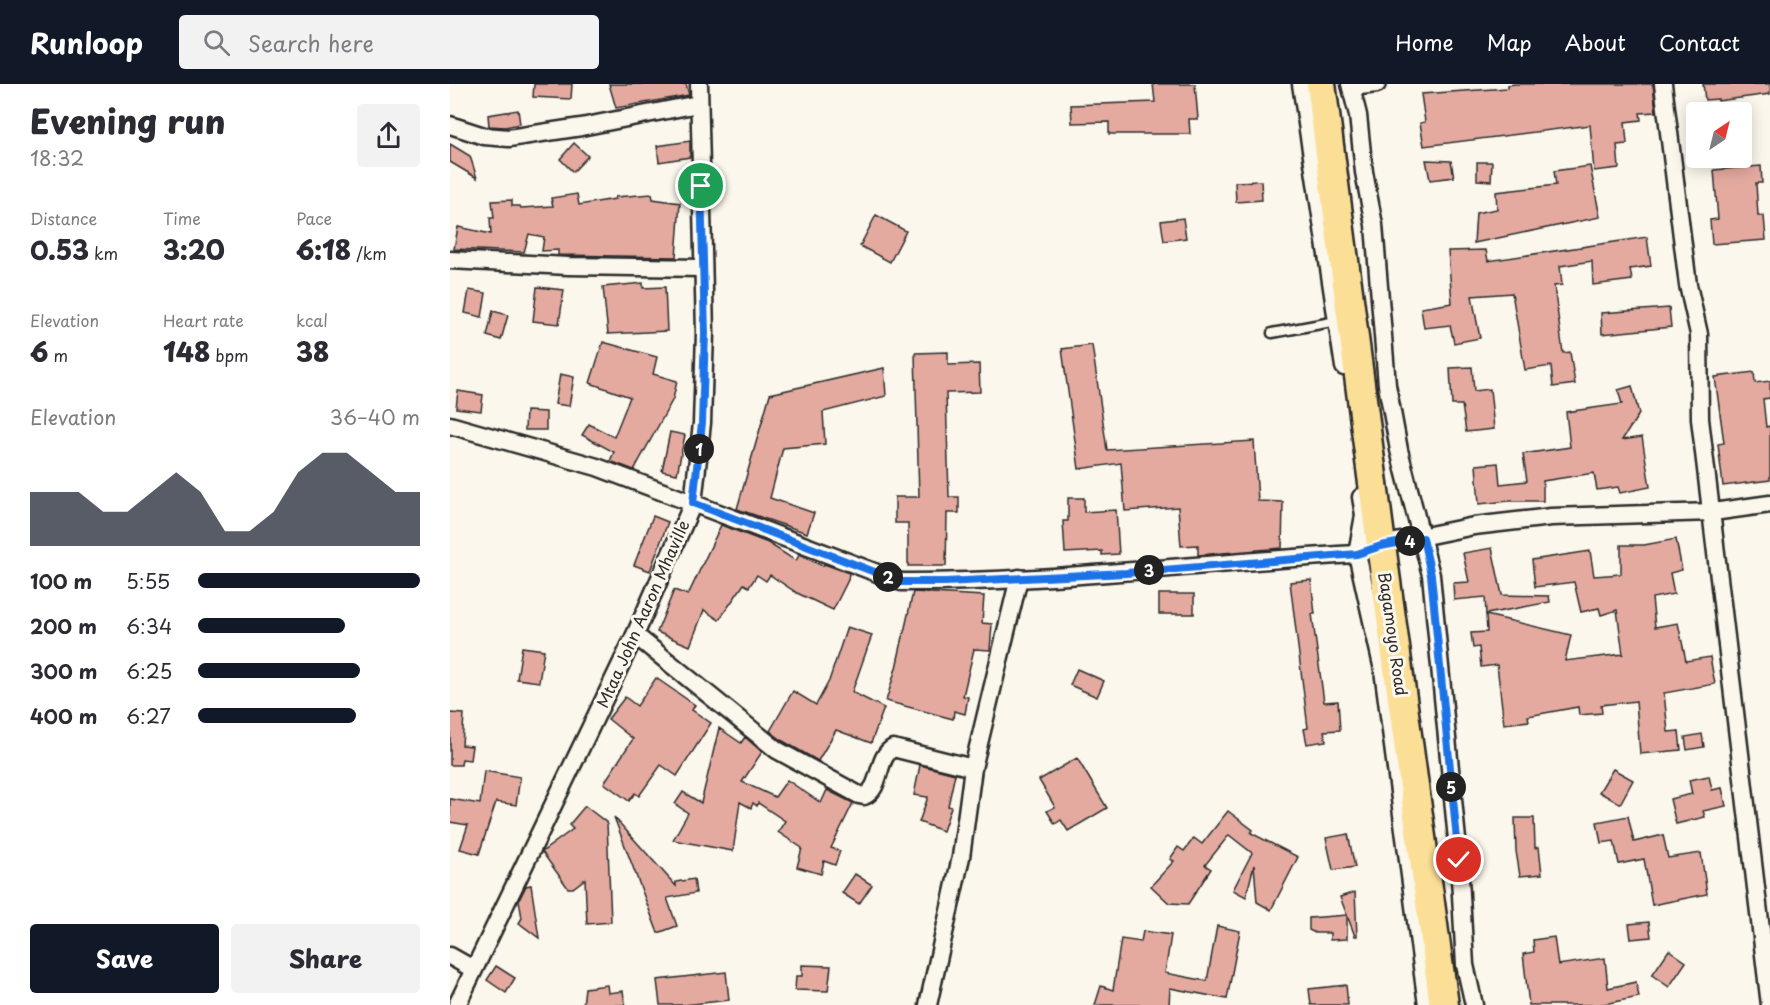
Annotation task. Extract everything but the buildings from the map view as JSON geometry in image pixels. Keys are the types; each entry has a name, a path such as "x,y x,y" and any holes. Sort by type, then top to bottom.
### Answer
{"highway":[{"name":"Bagamoyo Road","path":"1321,84 1369,550 1444,1005"}],"street":[{"name":"Mtaa John Aaron Mhaville","path":"457,1005 635,635 693,503 702,423 703,268 699,84"},
{"path":"1301,84 1369,550 1427,1005"},
{"path":"1377,84 1351,86 1358,115 1364,172 1374,225 1387,385 1399,450 1431,575 1459,860 1465,965 1474,1005"},
{"path":"1663,84 1688,285 1700,334 1700,419 1713,512 1770,1005"},
{"path":"450,125 484,136 509,138 581,127 699,104"},
{"path":"450,260 568,266 703,268"},
{"path":"450,425 597,467 901,582 1126,573 1369,550 1474,526 1551,517 1713,512 1770,504"},
{"path":"928,1005 960,857 974,768 1019,578"},
{"path":"635,635 777,750 859,795 864,796 871,791 886,755 893,748 974,768"},
{"path":"450,956 473,969"}],"lane":[{"path":"1272,333 1337,321"}],"route":[{"path":"701,186 705,333 702,423 693,503 901,582 1126,573 1357,554 1381,546 1423,538 1431,575 1459,860"}]}
